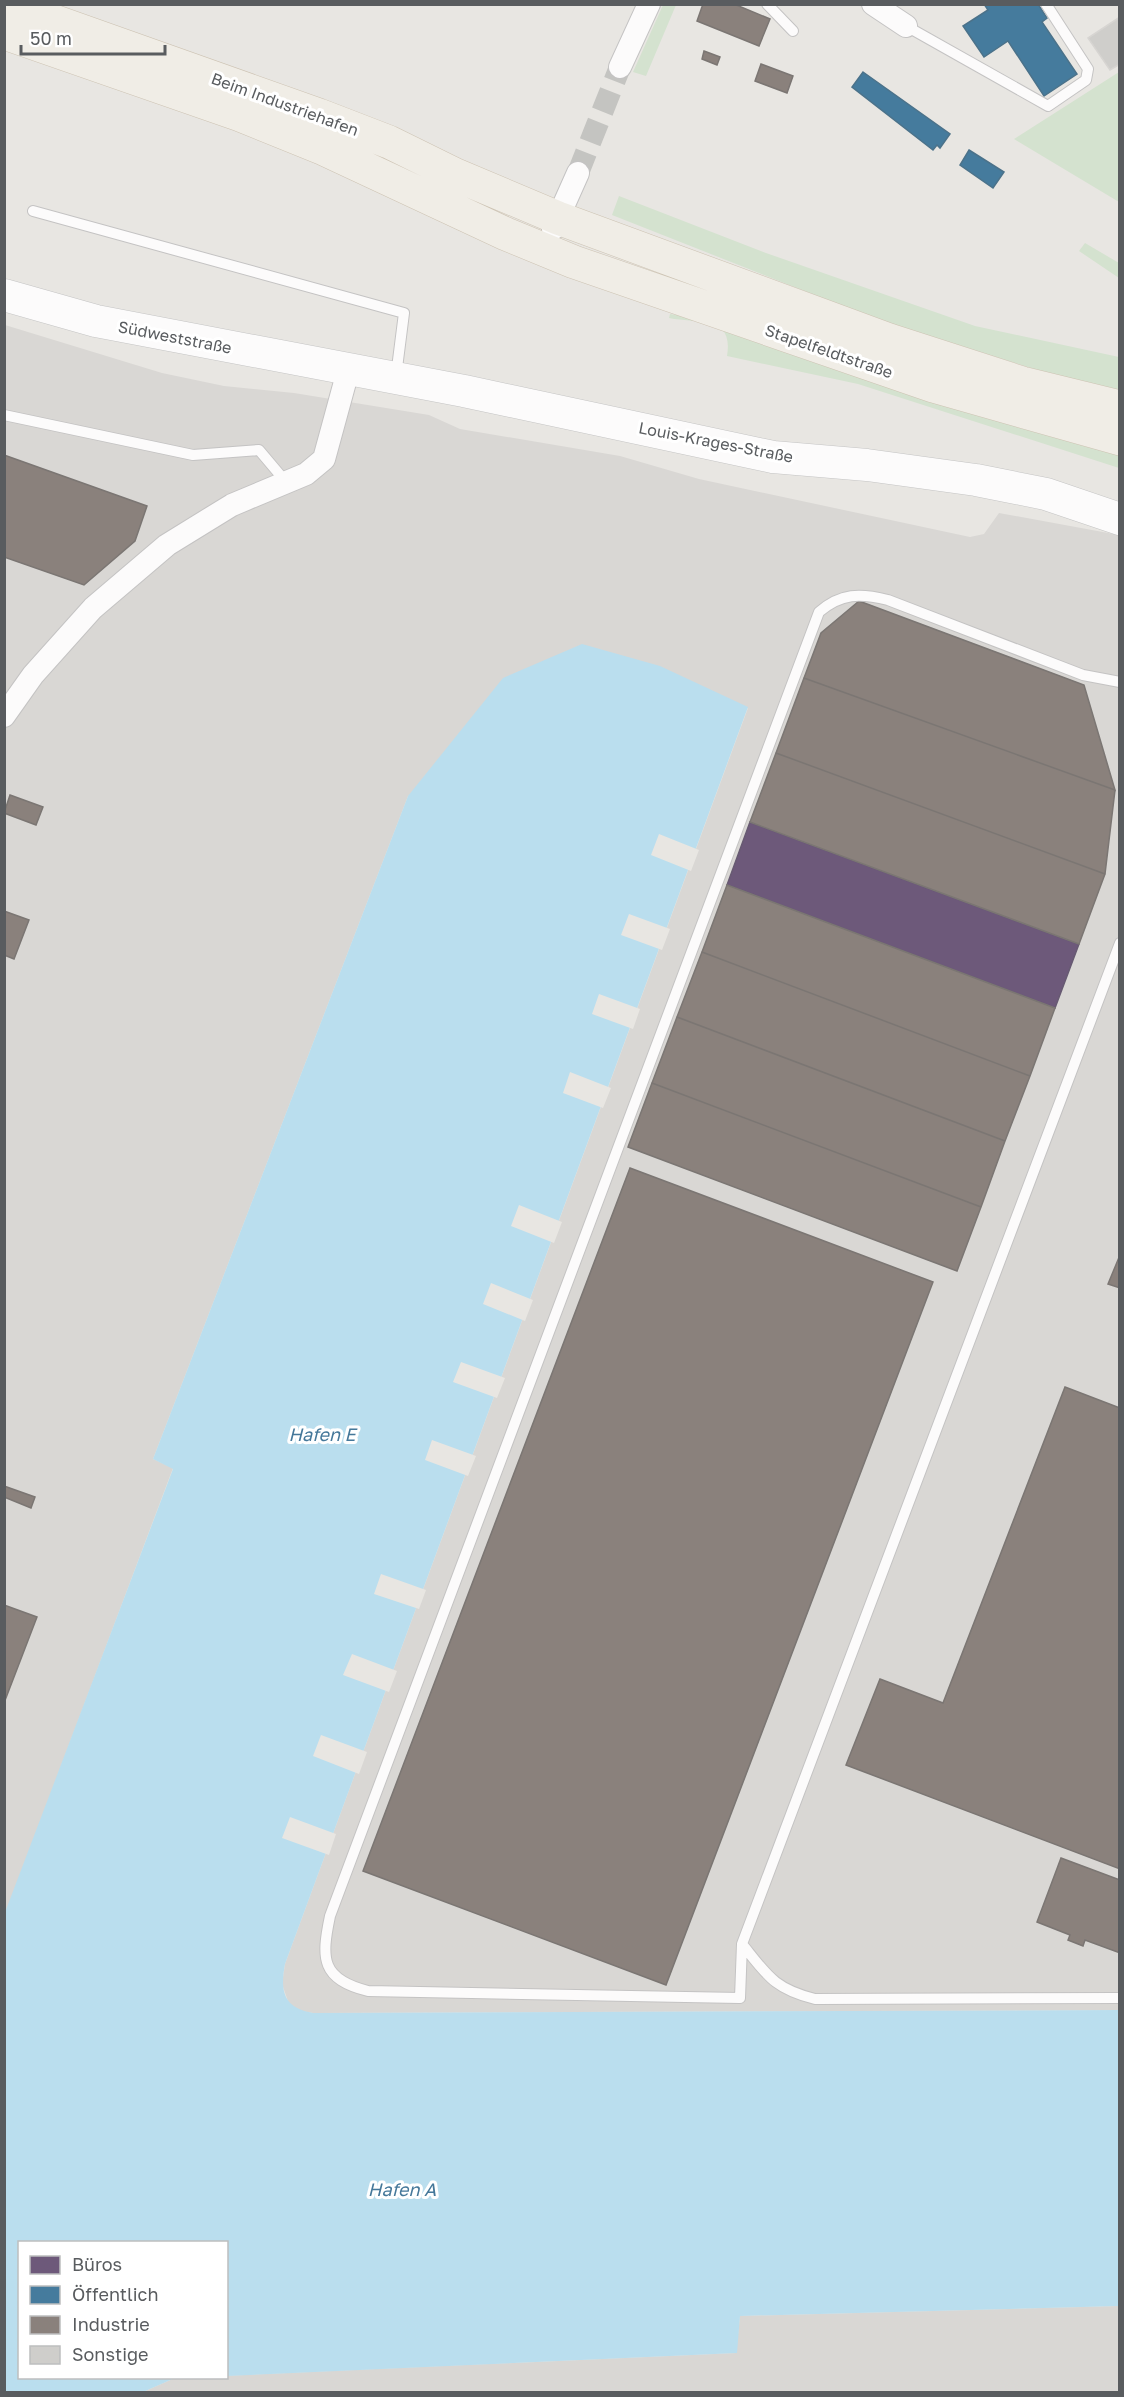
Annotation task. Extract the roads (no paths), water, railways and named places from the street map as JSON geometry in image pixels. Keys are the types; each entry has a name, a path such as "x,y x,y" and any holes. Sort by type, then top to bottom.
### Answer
{"main road":[{"name":"Beim Industriehafen","path":"6,4 389,142 456,175 558,218"},
{"name":"Beim Industriehafen","path":"4,33 240,115 303,140 543,250"},
{"name":"Stapelfeldtstraße","path":"558,218 889,340 1022,383 1119,407"},
{"name":"Stapelfeldtstraße","path":"543,250 754,326 933,386 1119,439"}],"street":[{"path":"620,67 649,4"},
{"path":"873,4 906,26"},
{"path":"543,250 578,173"},
{"name":"Südweststraße","path":"4,295 96,321 348,371"},
{"path":"4,716 33,675 93,608 167,545 232,505 306,474 324,459 348,371"},
{"name":"Louis-Krages-Straße","path":"348,371 487,396 774,457 976,480 1046,494 1119,519"}],"lane":[{"path":"767,4 793,31"},
{"path":"906,26 1048,106 1086,80 1088,69 1046,4"},
{"path":"33,211 404,313 396,380"},
{"path":"4,415 193,455 259,450 286,482"},
{"path":"1119,682 1083,675 888,600 866,595 850,595 832,601 819,612 330,1916 323,1948 327,1964 337,1978 352,1987 368,1991 740,1998 742,1944 1119,943"},
{"path":"742,1944 768,1977 782,1989 814,1999 1119,1998"}],"water":[{"path":"582,644 660,666 748,707 285,1964 283,1982 286,1997 290,2002 303,2011 313,2013 1119,2010 1119,2306 740,2316 737,2353 228,2376 228,2241 18,2241 18,2379 173,2379 143,2392 5,2392 4,1915 173,1469 153,1459 408,796 503,678"}],"tunnel":[{"path":"578,173 620,67"}],"water label":[{"name":"Hafen E","path":"322,1435"},
{"name":"Hafen A","path":"402,2190"}]}
